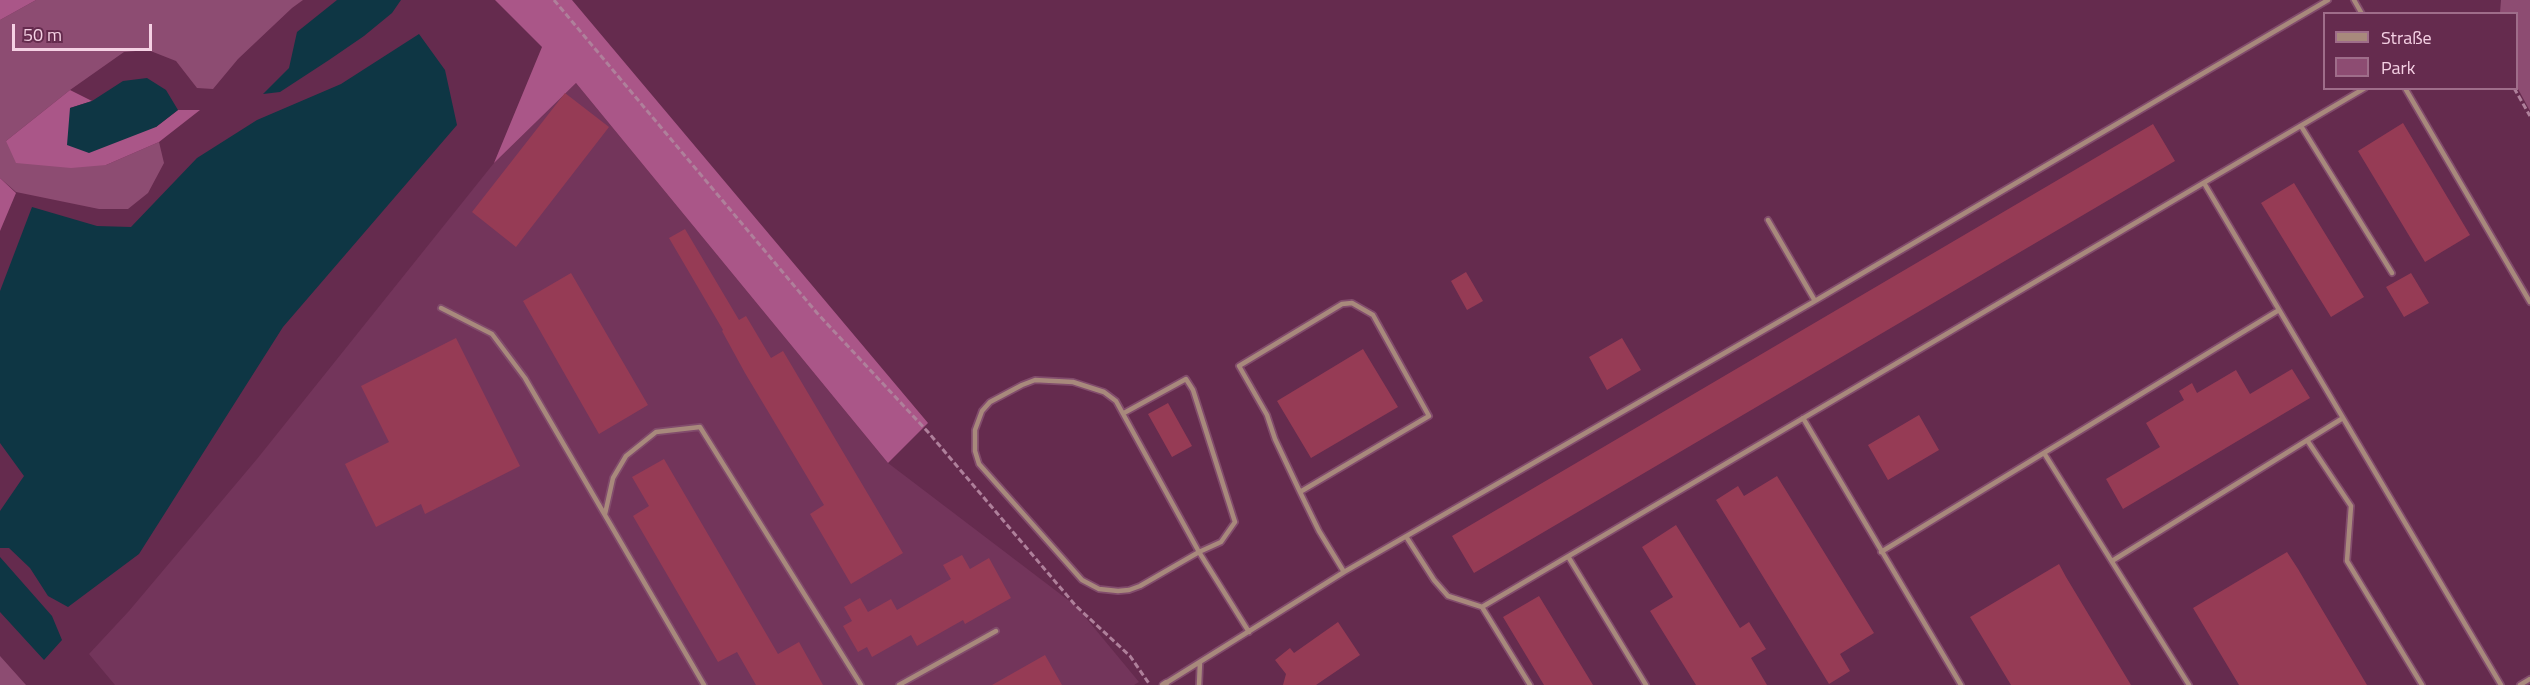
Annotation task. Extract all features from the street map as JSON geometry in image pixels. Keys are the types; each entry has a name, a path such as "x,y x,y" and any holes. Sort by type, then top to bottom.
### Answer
{"lane":[{"path":"1164,684 1344,572 1407,538 1815,301 2328,0"},
{"path":"1482,607 1569,558 2362,90"},
{"path":"2406,90 2530,302"},
{"path":"2301,126 2392,273"},
{"path":"2204,183 2501,685"},
{"path":"1768,220 1815,301"},
{"path":"1300,492 1429,416 1373,315 1352,303 1342,304 1239,366 1267,415 1275,439 1300,492 1319,531 1344,572"},
{"path":"441,308 492,334 525,378 704,685"},
{"path":"1881,552 2279,310"},
{"path":"1124,413 1186,379 1193,390 1235,522 1221,542 1199,552 1140,586 1118,591 1099,590 1082,580 987,474 975,451 975,430 982,411 990,402 1035,380 1073,382 1104,392 1116,400 1124,413 1199,552 1248,632"},
{"path":"1803,418 1961,685"},
{"path":"2112,561 2343,418"},
{"path":"605,514 613,478 626,456 656,432 700,427 861,685"},
{"path":"2307,440 2351,506 2347,561 2422,685"},
{"path":"2044,453 2189,685"},
{"path":"1407,538 1434,580 1448,596 1482,607 1530,685"},
{"path":"1569,558 1646,685"},
{"path":"899,685 996,631"},
{"path":"1199,685 1200,662"},
{"path":"2520,685 2530,679"}],"path":[{"path":"554,0 817,313 928,432 1076,606 1130,656 1150,685"},
{"path":"2515,90 2530,116"}],"shaded area":[{"path":"0,0 36,0 0,20"},
{"path":"495,0 572,0 928,423 888,463 576,83 494,163 542,47"},
{"path":"576,83 888,463 1076,606 1139,682 1134,685 115,685 89,654 129,611 257,459 494,163"},
{"path":"70,90 92,101 70,108 156,127 178,110 200,110 159,142 106,165 71,168 16,163 6,141"},
{"path":"0,178 16,193 0,231"}],"green space":[{"path":"36,0 303,0 238,59 213,89 197,88 176,61 148,50 124,52 70,90 6,141 106,165 159,142 164,163 148,193 128,209 99,209 16,192 0,178 0,20"},
{"path":"2501,0 2530,0 2530,111 2518,89 2518,12 2500,12"},
{"path":"0,656 26,685 0,685"}],"water":[{"path":"337,0 401,0 392,13 329,60 280,92 263,94 289,68 297,32"},
{"path":"419,34 445,70 457,125 283,327 139,554 68,607 48,596 30,568 9,548 0,548 0,511 24,476 0,443 0,291 32,207 97,226 131,227 197,158 257,120 341,84"},
{"path":"147,78 166,90 178,110 156,127 89,153 67,145 70,108 92,101 123,81"},
{"path":"0,557 52,616 62,640 44,660 0,612"}],"building":[{"path":"565,93 609,127 516,247 472,212"},
{"path":"2403,123 2470,235 2425,262 2358,151"},
{"path":"2153,124 2175,161 1474,573 1452,536"},
{"path":"2294,183 2364,297 2331,317 2261,203"},
{"path":"685,229 739,320 746,316 771,358 783,351 903,553 851,584 810,514 824,505 745,373 723,330 669,238"},
{"path":"1466,272 1483,301 1467,310 1451,281"},
{"path":"571,273 648,405 599,434 523,301"},
{"path":"2411,273 2429,303 2404,317 2386,287"},
{"path":"456,338 520,466 425,514 421,504 376,527 345,464 389,442 361,386"},
{"path":"1622,338 1641,370 1607,390 1589,357"},
{"path":"1363,349 1398,407 1311,458 1277,401"},
{"path":"2292,369 2310,398 2123,509 2106,479 2160,447 2146,423 2184,400 2179,391 2192,383 2197,393 2236,370 2250,394"},
{"path":"1168,403 1192,446 1172,457 1148,414"},
{"path":"1919,415 1939,450 1888,480 1868,445"},
{"path":"664,459 778,654 799,642 823,685 756,685 737,652 718,662 633,516 649,506 632,477"},
{"path":"1777,476 1874,633 1840,654 1850,671 1829,684 1716,500 1738,486 1744,496"},
{"path":"1676,525 1740,628 1749,622 1766,649 1751,658 1767,685 1696,685 1650,611 1673,597 1642,547"},
{"path":"2287,552 2367,685 2239,685 2193,608"},
{"path":"962,555 970,569 989,558 1011,598 965,624 963,620 917,646 911,635 872,657 867,647 858,652 843,626 852,621 844,607 860,598 868,612 891,599 897,610 951,579 943,565"},
{"path":"2059,564 2131,685 2011,685 1970,617"},
{"path":"1539,596 1593,685 1544,685 1503,617"},
{"path":"1338,622 1360,655 1316,685 1283,685 1286,674 1275,660 1290,648 1294,653"},
{"path":"1045,655 1062,685 992,685"}]}
